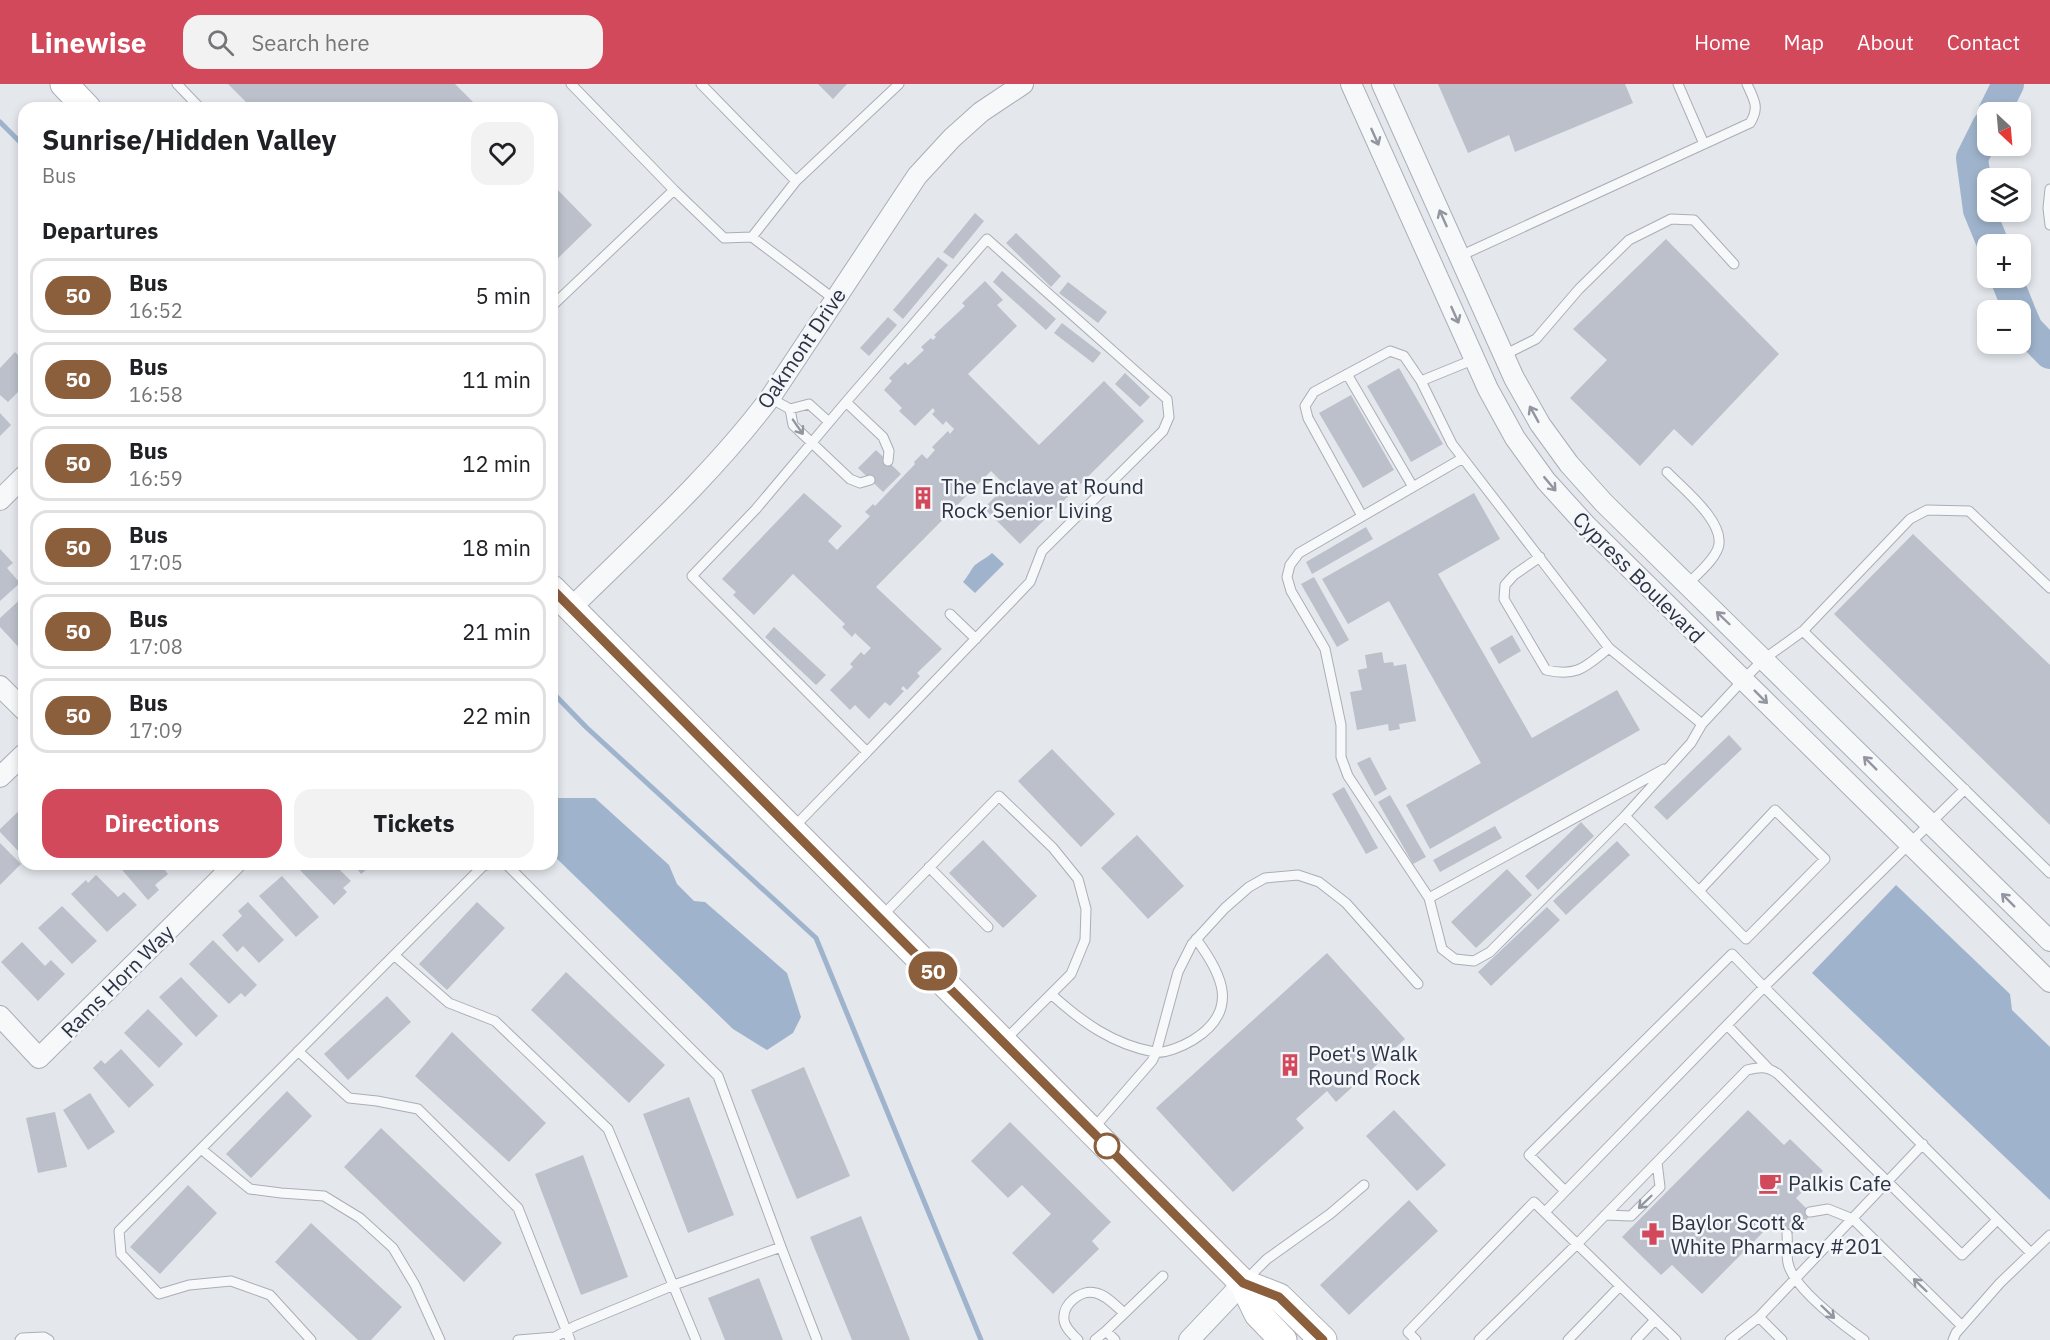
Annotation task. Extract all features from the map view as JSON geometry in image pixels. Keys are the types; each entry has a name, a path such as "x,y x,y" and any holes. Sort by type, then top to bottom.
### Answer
{"main road":[{"path":"64,84 81,102"},
{"path":"558,595 1243,1283 1258,1314 1283,1340"},
{"path":"1243,1283 1279,1297 1323,1340"}],"street":[{"name":"Oakmont Drive","path":"571,608 714,466 744,433 770,398 916,176 981,112 1023,84"},
{"name":"Cypress Boulevard","path":"1351,84 1488,389 1515,438 1546,481 1585,524 2050,982"},
{"name":"Cypress Boulevard","path":"1382,84 1504,355 1540,424 1569,464 1604,503 2050,941"},
{"path":"0,500 18,482"},
{"path":"0,686 18,704"},
{"path":"0,777 18,760"},
{"name":"Rams Horn Way","path":"0,1016 39,1058 230,870"},
{"path":"1189,1340 1243,1283"}],"lane":[{"path":"177,84 194,102"},
{"path":"571,84 724,238 752,237 834,299"},
{"path":"701,84 796,181"},
{"path":"752,237 796,181 899,84"},
{"path":"1678,84 1704,144"},
{"path":"1460,256 1750,123 1756,113 1754,100 1747,84"},
{"path":"2050,189 2048,208 2050,225"},
{"path":"558,300 674,190"},
{"path":"1504,355 1536,339 1579,289 1629,240 1671,219 1694,220 1734,264"},
{"path":"791,829 867,752 1030,582 1042,551 1163,431 1169,417 1167,399 987,239 756,509 692,576 867,752"},
{"path":"1362,516 1308,418 1305,406 1314,392 1390,351 1404,356 1421,381 1452,444 1609,648 1702,724"},
{"path":"1421,381 1475,359"},
{"path":"1347,374 1413,487"},
{"path":"770,398 790,409 808,404 829,422"},
{"path":"846,402 883,437 889,451 888,461"},
{"path":"790,409 793,425 850,479 860,483 870,480"},
{"path":"1463,458 1299,553 1290,565 1287,577 1291,591 1325,649 1341,725 1341,757 1348,776 1429,898 1442,949 1455,959 1474,961 1490,952 1625,816 1691,743 1702,724 1743,680 1764,659 1803,631 1910,519 1927,510 1969,511 2050,588"},
{"path":"1667,472 1711,517 1719,540 1713,557 1688,584"},
{"path":"1540,557 1514,575 1505,585 1504,599 1546,670 1563,674 1578,671 1609,648"},
{"path":"950,614 976,639"},
{"path":"1803,631 2050,873"},
{"path":"1429,898 1672,765"},
{"path":"1545,1212 1764,987 1965,789"},
{"path":"880,919 999,796 1022,816 1053,848 1078,879 1086,909 1085,940 1071,974 1003,1042"},
{"path":"1564,1190 1528,1155 1825,859 1775,810 1699,891"},
{"path":"1625,816 1746,939"},
{"path":"929,867 988,927"},
{"path":"311,1340 270,1295 231,1281 189,1285 159,1294 121,1254 119,1231 479,870"},
{"path":"512,870 718,1076 780,1247 817,1340"},
{"path":"1092,1131 1152,1062 1185,955 1196,939 1225,908 1249,887 1265,878 1298,875 1319,882 1346,903 1418,984"},
{"path":"1051,994 1072,1013 1104,1036 1156,1053 1179,1047 1199,1036 1209,1027 1219,1013 1222,998 1222,986 1216,968 1196,939"},
{"path":"1732,954 2031,1253"},
{"path":"394,955 449,1003 495,1021 608,1129 696,1340"},
{"path":"1727,1025 1768,1068 1778,1074 1962,1255 1997,1220"},
{"path":"298,1051 349,1098 377,1101 418,1110 518,1208 568,1335"},
{"path":"1479,1340 1577,1244 1744,1072 1757,1067 1768,1068"},
{"path":"1730,1340 1759,1317 1923,1144"},
{"path":"201,1149 250,1189 324,1196 360,1218 393,1248 415,1284 440,1340"},
{"path":"1605,1215 1631,1216 1660,1188 1657,1162"},
{"path":"1243,1283 1267,1259 1330,1214 1364,1185"},
{"path":"1416,1340 1408,1332 1534,1202 1676,1340"},
{"path":"1810,1212 1828,1209 1853,1219 1962,1326"},
{"path":"1787,1234 1788,1264 1796,1279 1831,1316 1864,1340"},
{"path":"1953,1340 1956,1333 2000,1283 2050,1236"},
{"path":"518,1340 568,1335 674,1285 780,1247"},
{"path":"1095,1340 1163,1276"},
{"path":"1568,1340 1620,1286"},
{"path":"1078,1340 1065,1323 1064,1317 1067,1306 1080,1294 1089,1291 1100,1293 1124,1313"},
{"path":"1759,1317 1782,1340"},
{"path":"1636,1340 1655,1320"},
{"path":"1106,1331 1115,1340"},
{"path":"20,1340 44,1337 49,1340"}],"water":[{"path":"992,553 1004,564 975,593 963,582 975,565"},
{"path":"558,798 595,798 669,865 677,884 694,901 705,902 787,973 801,1017 793,1033 767,1050 733,1029 558,860"},
{"path":"1896,885 2010,994 2012,1010 2050,1047 2050,1200 1812,973"}],"building":[{"path":"228,84 455,84 473,102 246,102"},
{"path":"818,84 847,84 833,99"},
{"path":"1438,84 1625,84 1633,103 1515,152 1509,135 1468,153"},
{"path":"558,190 592,225 558,258"},
{"path":"975,213 984,221 953,259 943,252"},
{"path":"1016,233 1061,276 1051,287 1006,243"},
{"path":"1666,239 1779,354 1692,446 1674,429 1640,466 1570,398 1607,360 1573,329"},
{"path":"938,257 948,265 903,319 893,310"},
{"path":"1002,271 1056,319 1046,330 993,282"},
{"name":"The Enclave at Round Rock Senior Living","path":"985,281 1003,300 997,305 1017,326 968,374 1039,445 1104,381 1144,421 1020,544 984,508 1006,486 991,471 876,587 942,649 917,673 920,676 907,690 903,686 901,689 904,691 890,706 885,702 869,719 855,705 850,710 830,690 853,667 850,664 861,652 864,655 871,648 855,633 852,637 842,627 845,624 793,574 754,615 733,595 736,592 722,579 804,493 842,526 828,541 837,550 870,516 865,512 873,504 875,506 922,454 927,459 935,450 932,447 948,431 950,434 954,429 946,421 943,425 932,414 935,411 933,408 915,426 899,411 902,408 884,390 892,381 889,378 905,362 908,365 924,350 921,347 931,338 933,340 936,337 934,335 965,306 962,303"},
{"path":"1068,282 1107,312 1098,323 1059,293"},
{"path":"888,317 897,325 869,356 860,348"},
{"path":"1062,323 1101,353 1093,363 1054,333"},
{"path":"15,352 18,355 18,392 8,402 0,395 0,368"},
{"path":"1399,368 1443,444 1411,462 1367,386"},
{"path":"1125,373 1150,397 1140,407 1115,384"},
{"path":"1351,395 1394,470 1363,488 1319,413"},
{"path":"0,413 11,425 0,436"},
{"path":"876,450 901,474 883,492 858,468"},
{"path":"1474,493 1500,539 1438,574 1532,738 1617,690 1640,730 1430,849 1406,805 1481,763 1389,601 1348,624 1322,579"},
{"path":"1366,527 1373,539 1312,574 1306,562"},
{"path":"1913,534 2050,665 2050,825 1834,614"},
{"path":"0,549 13,563 7,568 18,581 18,585 0,601"},
{"path":"1314,577 1349,640 1337,647 1301,584"},
{"path":"18,602 18,646 0,627 0,618"},
{"path":"774,627 826,675 816,685 765,637"},
{"path":"1512,635 1521,651 1499,664 1490,648"},
{"path":"1382,652 1384,663 1393,662 1394,666 1406,664 1416,721 1399,724 1400,729 1389,731 1388,724 1357,730 1350,692 1362,690 1358,670 1367,668 1365,655"},
{"path":"1729,735 1742,749 1667,820 1654,807"},
{"path":"1052,749 1115,814 1081,847 1018,781"},
{"path":"1370,757 1387,789 1375,796 1357,763"},
{"path":"1344,787 1378,848 1366,854 1332,794"},
{"path":"1390,795 1426,857 1413,864 1378,802"},
{"path":"18,812 18,851 0,832 0,829"},
{"path":"1581,822 1594,836 1538,890 1525,876"},
{"path":"1495,826 1502,838 1440,872 1433,860"},
{"path":"1137,835 1184,886 1148,919 1101,868"},
{"path":"983,840 1037,896 1003,928 949,873"},
{"path":"1617,841 1630,855 1566,915 1553,901"},
{"path":"0,843 18,861 18,867 0,885"},
{"path":"1507,869 1532,895 1476,948 1451,922"},
{"path":"122,870 165,870 168,874 155,885 159,890 148,900"},
{"path":"300,870 340,870 351,881 343,888 347,892 334,905"},
{"path":"96,875 118,897 124,892 137,905 107,932 71,894 86,880 88,883"},
{"path":"282,876 319,917 296,937 259,896"},
{"path":"248,902 284,940 259,963 243,946 237,952 222,935 242,916 238,911"},
{"path":"477,902 505,928 447,990 419,964"},
{"path":"62,906 97,941 72,964 38,928"},
{"path":"1547,907 1560,920 1491,986 1478,972"},
{"path":"213,940 257,985 245,997 241,993 229,1004 189,964"},
{"path":"22,942 45,966 51,960 65,974 38,1001 1,962"},
{"name":"Poet's Walk Round Rock","path":"1327,953 1405,1039 1336,1102 1327,1091 1296,1119 1304,1128 1233,1192 1156,1108"},
{"path":"566,972 665,1065 629,1103 531,1010"},
{"path":"181,977 218,1016 196,1037 159,997"},
{"path":"387,996 411,1022 348,1080 324,1054"},
{"path":"148,1009 183,1044 159,1068 124,1033"},
{"path":"452,1032 546,1123 509,1162 415,1076"},
{"path":"121,1049 154,1085 129,1108 93,1068 101,1060 105,1064"},
{"path":"804,1067 850,1176 797,1199 751,1090"},
{"path":"287,1091 312,1116 251,1178 226,1154"},
{"path":"90,1093 115,1132 88,1150 63,1110"},
{"path":"689,1097 734,1215 688,1233 643,1114"},
{"path":"1394,1110 1446,1165 1417,1191 1366,1136"},
{"path":"1748,1110 1784,1145 1790,1139 1823,1171 1796,1198 1812,1214 1790,1236 1774,1221 1702,1294 1672,1265 1661,1275 1622,1237"},
{"path":"55,1112 67,1167 38,1173 26,1118"},
{"path":"1010,1122 1111,1222 1092,1241 1099,1249 1053,1294 1012,1253 1051,1214 1022,1185 1008,1198 971,1161"},
{"path":"381,1128 502,1243 464,1282 344,1167"},
{"path":"583,1155 628,1277 581,1295 535,1174"},
{"path":"188,1185 217,1213 160,1274 130,1247"},
{"path":"1409,1200 1438,1231 1349,1315 1320,1285"},
{"path":"861,1216 910,1340 852,1340 810,1237"},
{"path":"311,1223 402,1307 371,1340 358,1340 275,1262"},
{"path":"759,1278 783,1340 725,1340 708,1298"}],"waterway":[{"path":"1999,102 2008,84"},
{"path":"0,122 18,140"},
{"path":"1977,148 1972,158 1979,210 1989,234"},
{"path":"2010,288 2015,300"},
{"path":"2031,333 2050,353"},
{"path":"558,698 586,727 816,938 981,1340"}],"bus line":[{"name":"50","path":"558,595 1243,1283 1279,1297 1323,1340"}],"place":[{"name":"The Enclave at Round Rock Senior Living","path":"923,498"},
{"name":"Poet's Walk Round Rock","path":"1290,1065"},
{"name":"Palkis Cafe","path":"1770,1183"},
{"name":"Baylor Scott & White Pharmacy #201","path":"1653,1234"}]}
